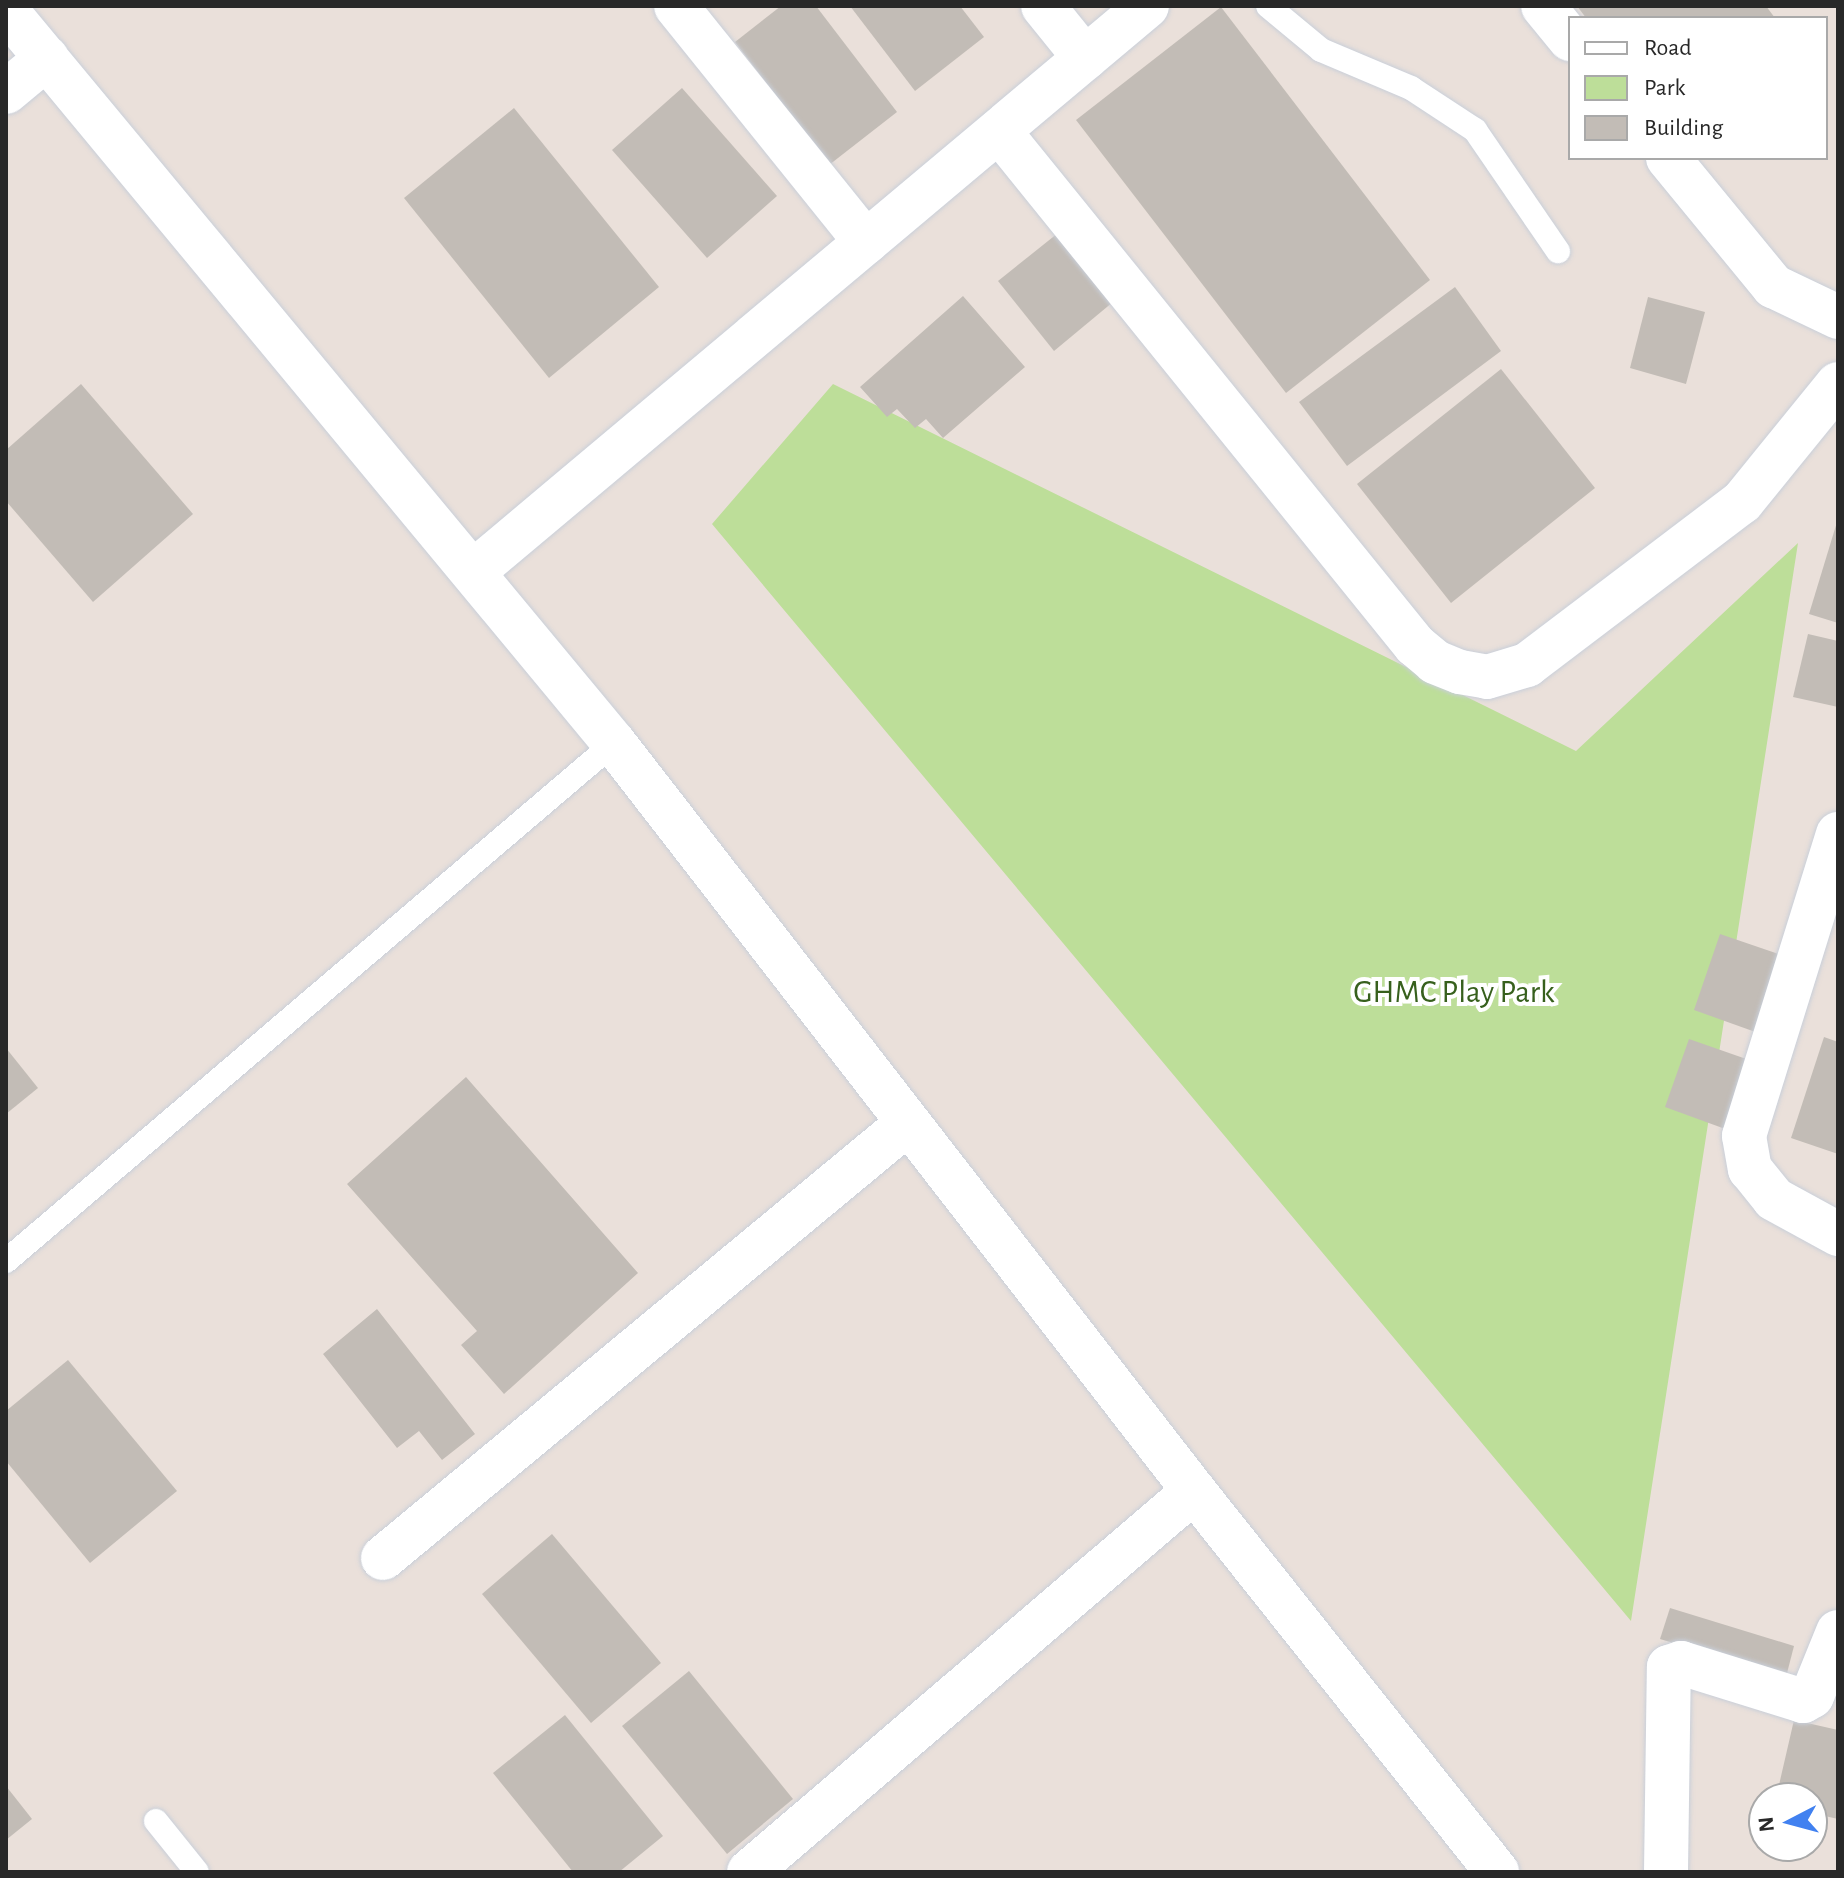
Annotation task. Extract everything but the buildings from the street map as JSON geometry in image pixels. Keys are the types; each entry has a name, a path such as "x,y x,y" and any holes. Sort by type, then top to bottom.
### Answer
{"street":[{"path":"676,6 866,242"},
{"path":"1043,6 1085,58"},
{"path":"473,572 1147,6"},
{"path":"1543,6 1568,37"},
{"path":"6,10 614,743 1194,1491 1497,1872"},
{"path":"6,92 47,58"},
{"path":"999,131 1415,645 1435,662 1460,672 1487,677 1527,665 1742,502 1838,384"},
{"path":"1670,160 1773,286 1838,317"},
{"path":"1838,834 1744,1136 1750,1169 1774,1199 1838,1234"},
{"path":"383,1558 908,1123"},
{"path":"749,1872 1194,1491"},
{"path":"1666,1872 1669,1667 1681,1663 1803,1701 1812,1696 1838,1632"}],"lane":[{"path":"1268,6 1321,50 1411,88 1475,130 1558,251"},
{"path":"6,1261 614,743"},
{"path":"156,1821 197,1872"}],"green space":[{"name":"GHMC Play Park","path":"833,384 1576,751 1798,543 1631,1621 712,524"}]}
